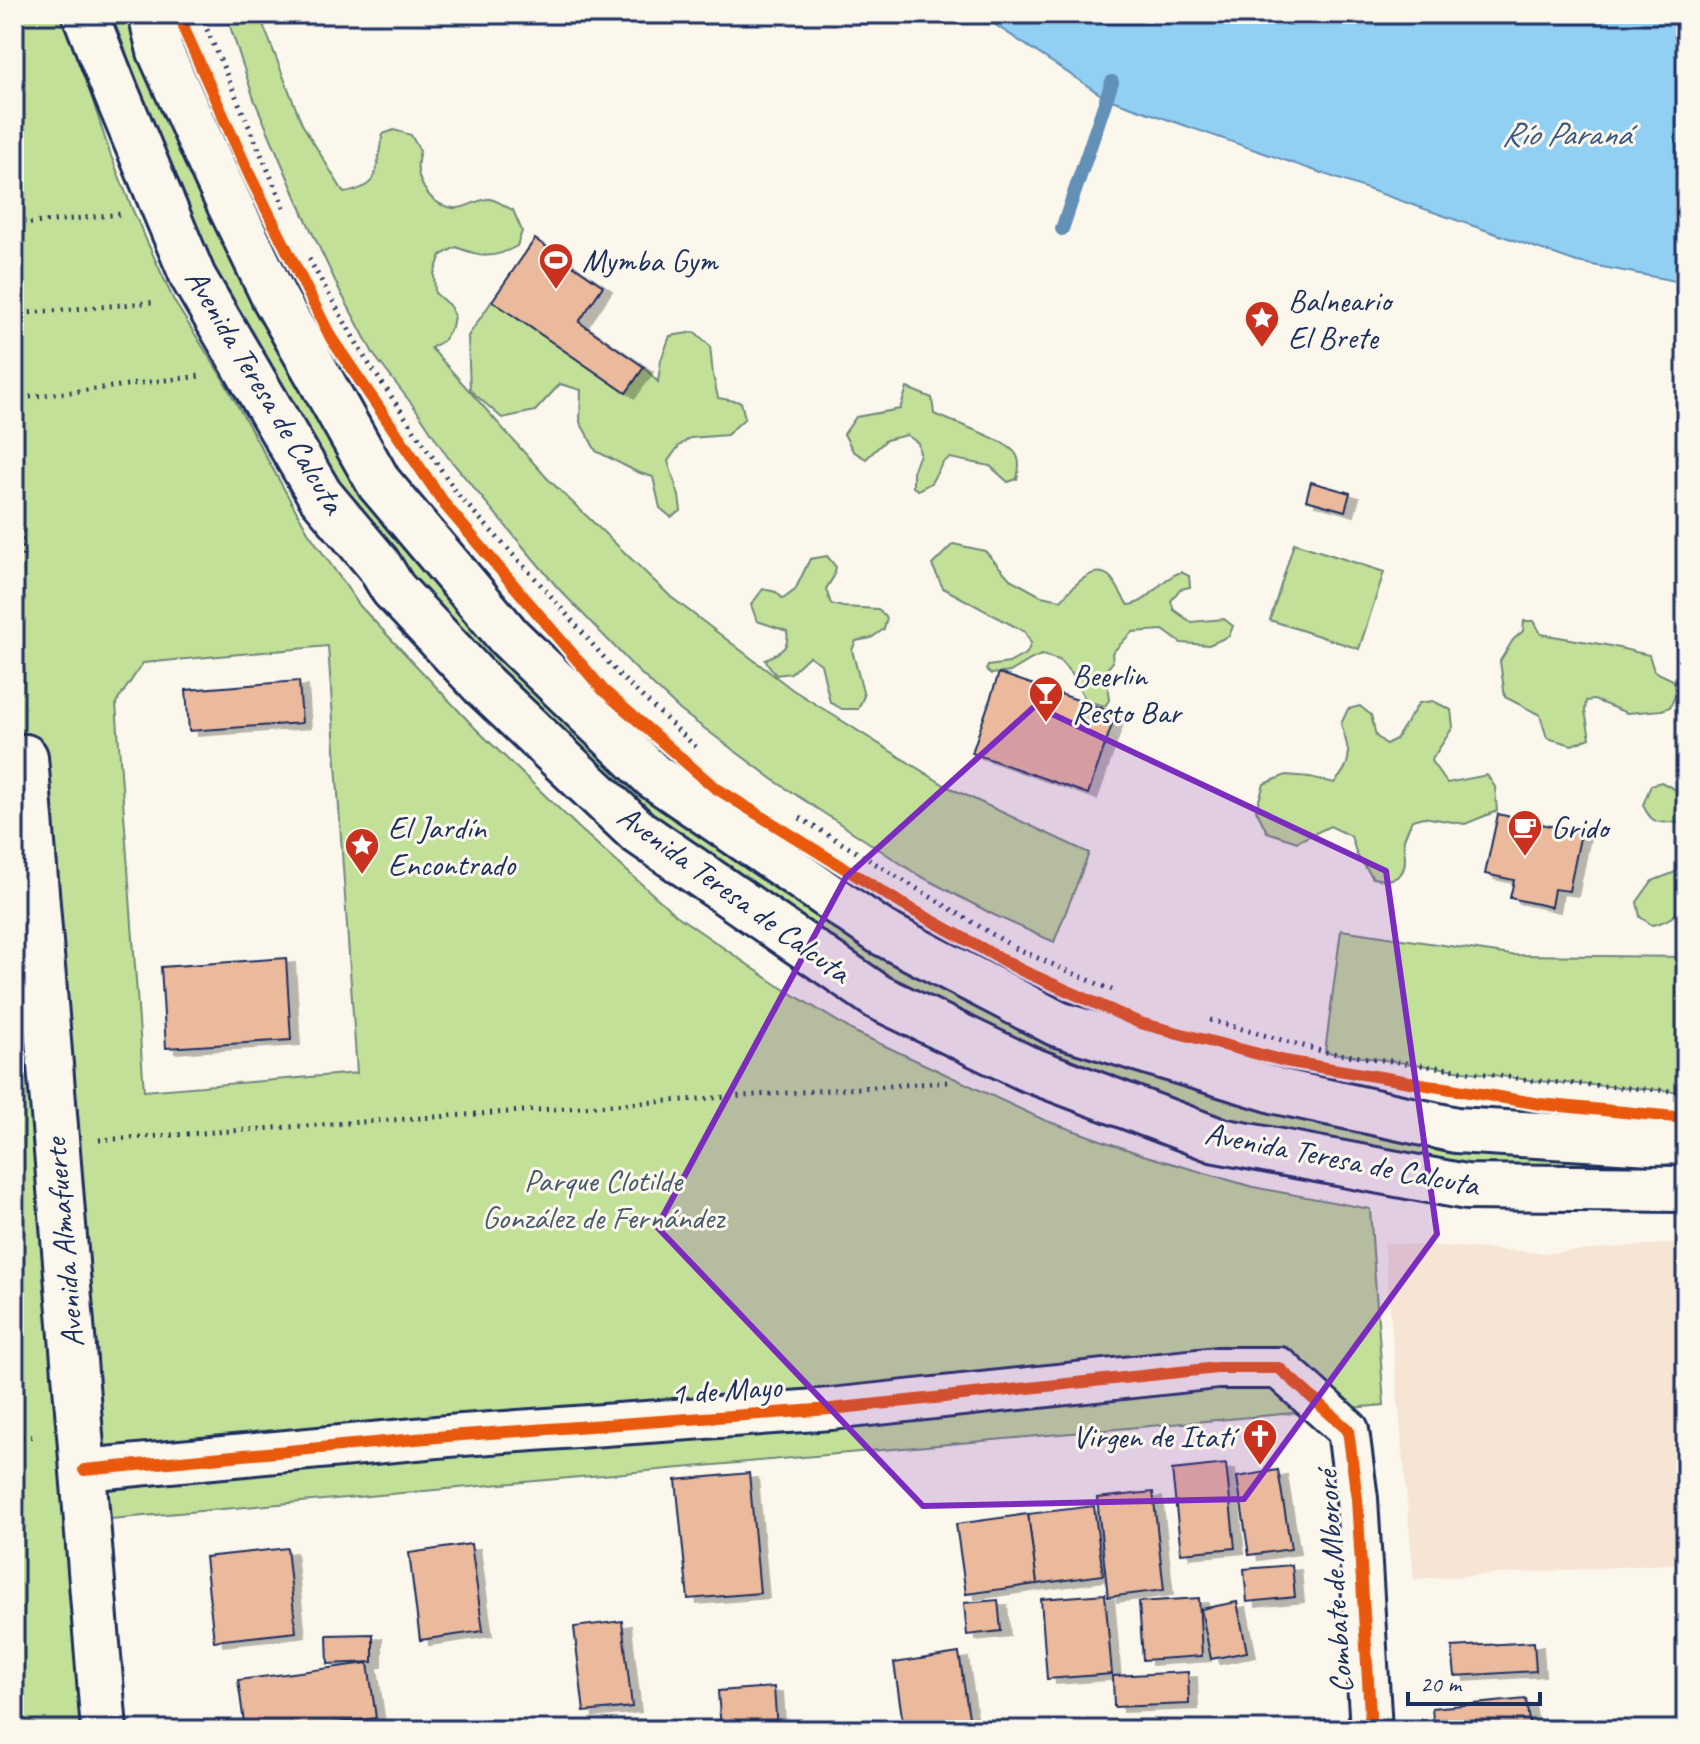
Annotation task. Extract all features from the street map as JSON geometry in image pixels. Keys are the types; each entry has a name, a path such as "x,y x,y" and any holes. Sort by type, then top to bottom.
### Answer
{"main road":[{"name":"Avenida Teresa de Calcuta","path":"85,14 193,277 320,495 378,564 393,589 483,685 637,831 878,997 1026,1068 1216,1140 1466,1187 1686,1189"},
{"name":"Avenida Teresa de Calcuta","path":"151,14 160,51 267,284 379,483 509,637 653,776 881,932 1058,1024 1277,1091 1456,1130 1652,1142 1686,1141"},
{"name":"Avenida Almafuerte","path":"25,757 104,1730"}],"street":[{"name":"1 de Mayo","path":"84,1470 463,1435 831,1409 1217,1368 1279,1368 1348,1430"},
{"name":"Combate de Mbororé","path":"1348,1430 1357,1499 1371,1730"}],"path":[{"path":"203,14 205,25 288,215"},
{"path":"14,225 134,213"},
{"path":"308,256 365,358 459,496 619,675 696,748"},
{"path":"14,314 159,302"},
{"path":"14,399 204,376"},
{"path":"14,459 23,558"},
{"path":"797,816 1010,945 1121,994"},
{"path":"1205,1019 1325,1052 1537,1081 1686,1092"},
{"path":"56,1143 959,1081"}],"highlighted area":[{"path":"1035,706 1386,871 1437,1234 1244,1499 923,1506 657,1227 846,877"}],"shaded area":[{"path":"1686,1242 1686,1563 1414,1579 1384,1243 1550,1253"}],"green space":[{"name":"Parque Clotilde González de Fernández","path":"14,14 65,14 109,151 174,301 220,374 308,532 360,606 475,728 676,915 776,984 855,1032 1044,1120 1143,1155 1253,1187 1370,1209 1384,1405 77,1522 91,1730 14,1730","holes":["328,646 357,1073 144,1091 116,703 143,663"]},
{"path":"106,14 137,14 239,267 570,709 1071,1042 1686,1155 1686,1176 1459,1169 1224,1125 1060,1065 884,983 646,821 385,558 328,478 216,282"},
{"path":"226,14 259,14 302,124 344,193 357,190 372,180 383,134 394,130 411,135 420,151 420,179 435,201 458,208 490,199 513,210 522,231 517,246 494,255 480,255 456,247 441,255 434,274 435,293 450,306 454,316 452,327 443,341 431,348 547,478 671,597 793,690 946,786 1089,853 1054,942 918,875 778,783 681,711 557,587 447,456 374,355 303,213 254,99"},
{"path":"492,301 626,392 644,367 658,382 661,360 670,336 695,332 710,346 718,398 741,402 745,418 727,435 690,438 679,446 668,461 681,511 671,517 660,508 653,477 596,451 580,422 581,390 560,384 535,411 502,418 470,390 468,336"},
{"path":"907,388 932,398 934,414 1010,448 1019,460 1017,479 1008,482 990,466 950,458 943,462 931,483 918,490 913,487 913,472 920,454 918,443 907,435 886,440 866,459 853,451 844,434 856,417 900,409"},
{"path":"1294,543 1384,572 1359,649 1270,620"},
{"path":"953,544 985,551 1010,579 1041,596 1061,600 1083,579 1103,573 1115,583 1128,605 1143,600 1166,580 1181,572 1189,576 1190,587 1180,589 1171,601 1174,610 1191,622 1224,619 1233,626 1229,636 1209,645 1181,643 1163,630 1132,632 1112,653 1113,662 1106,670 1109,700 1105,706 1086,701 1072,674 1059,660 1042,655 1010,672 991,674 986,670 988,666 1009,663 1027,653 1031,643 1025,632 943,588 932,565"},
{"path":"827,556 836,567 826,589 831,604 878,609 887,618 884,629 871,638 856,641 852,650 864,696 858,709 842,709 830,702 821,664 809,656 791,673 776,675 765,660 785,646 787,631 757,621 751,605 763,589 776,592 783,599 795,590 810,559"},
{"path":"1524,621 1534,621 1541,634 1649,655 1654,671 1673,680 1678,690 1670,707 1627,713 1594,700 1586,701 1590,738 1572,745 1547,738 1540,715 1505,697 1500,661 1513,640 1523,631"},
{"path":"1433,701 1451,710 1453,727 1431,761 1447,783 1487,775 1495,787 1497,811 1465,824 1423,817 1412,820 1404,839 1402,871 1395,878 1385,880 1373,878 1357,855 1351,836 1330,826 1297,842 1267,832 1256,810 1264,784 1286,775 1334,783 1341,775 1348,762 1341,724 1348,709 1360,706 1371,715 1376,736 1386,744 1396,739 1419,703"},
{"path":"1661,782 1686,795 1686,825 1657,822 1648,814 1643,805 1651,785"},
{"path":"1686,868 1686,889 1678,912 1664,922 1652,925 1640,917 1637,902 1652,881"},
{"path":"1341,930 1511,955 1686,957 1686,1092 1537,1081 1325,1052"}],"water":[{"name":"Río Paraná","path":"979,14 1686,14 1686,283 1577,262 1106,98"}],"building":[{"path":"535,239 603,286 579,322 644,367 626,393 492,301"},
{"path":"1311,482 1350,493 1345,511 1306,500"},
{"path":"999,673 1116,713 1088,794 972,753"},
{"path":"299,681 302,723 189,731 186,690"},
{"path":"1498,814 1581,833 1569,891 1554,889 1551,907 1510,898 1514,880 1485,874"},
{"path":"286,958 291,1040 166,1048 161,967"},
{"path":"1226,1464 1235,1548 1181,1553 1172,1470"},
{"path":"1278,1470 1291,1549 1249,1555 1237,1477"},
{"path":"749,1473 760,1593 688,1599 676,1480"},
{"path":"1153,1492 1164,1590 1108,1597 1097,1498"},
{"path":"1094,1506 1103,1575 1037,1584 1028,1514"},
{"path":"1028,1514 1037,1584 966,1594 956,1524"},
{"path":"471,1544 483,1631 420,1640 409,1553"},
{"path":"287,1548 296,1632 214,1641 205,1557"},
{"path":"1292,1565 1295,1597 1247,1602 1244,1569"},
{"path":"1105,1594 1112,1674 1047,1679 1041,1599"},
{"path":"1199,1598 1202,1656 1143,1660 1139,1602"},
{"path":"998,1600 1001,1631 967,1635 964,1603"},
{"path":"1237,1602 1247,1652 1211,1659 1201,1609"},
{"path":"622,1621 632,1707 584,1712 574,1627"},
{"path":"373,1634 373,1662 328,1664 327,1635"},
{"path":"1534,1642 1536,1671 1455,1676 1452,1647"},
{"path":"959,1653 971,1730 904,1730 894,1663"},
{"path":"368,1663 376,1718 282,1730 245,1730 238,1680"},
{"path":"1188,1672 1189,1704 1114,1707 1113,1676"},
{"path":"774,1687 777,1730 721,1730 718,1691"},
{"path":"1526,1699 1530,1730 1434,1730 1432,1708"}],"waterway":[{"path":"1062,229 1112,82"}],"cycle path":[{"path":"182,14 185,31 250,176 331,338 446,506 603,690 714,787 902,904 1021,970 1140,1023 1285,1061 1540,1104 1686,1118"},
{"path":"84,1470 448,1436 831,1409 1217,1368 1279,1368 1348,1430 1357,1499 1371,1730"}],"place":[{"name":"Mymba Gym","path":"556,291"},
{"name":"Balneario El Brete","path":"1262,349"},
{"name":"Beerlin Resto Bar","path":"1046,724"},
{"name":"Grido","path":"1525,858"},
{"name":"El Jardín Encontrado","path":"362,876"},
{"name":"Virgen de Itatí","path":"1260,1467"}]}
